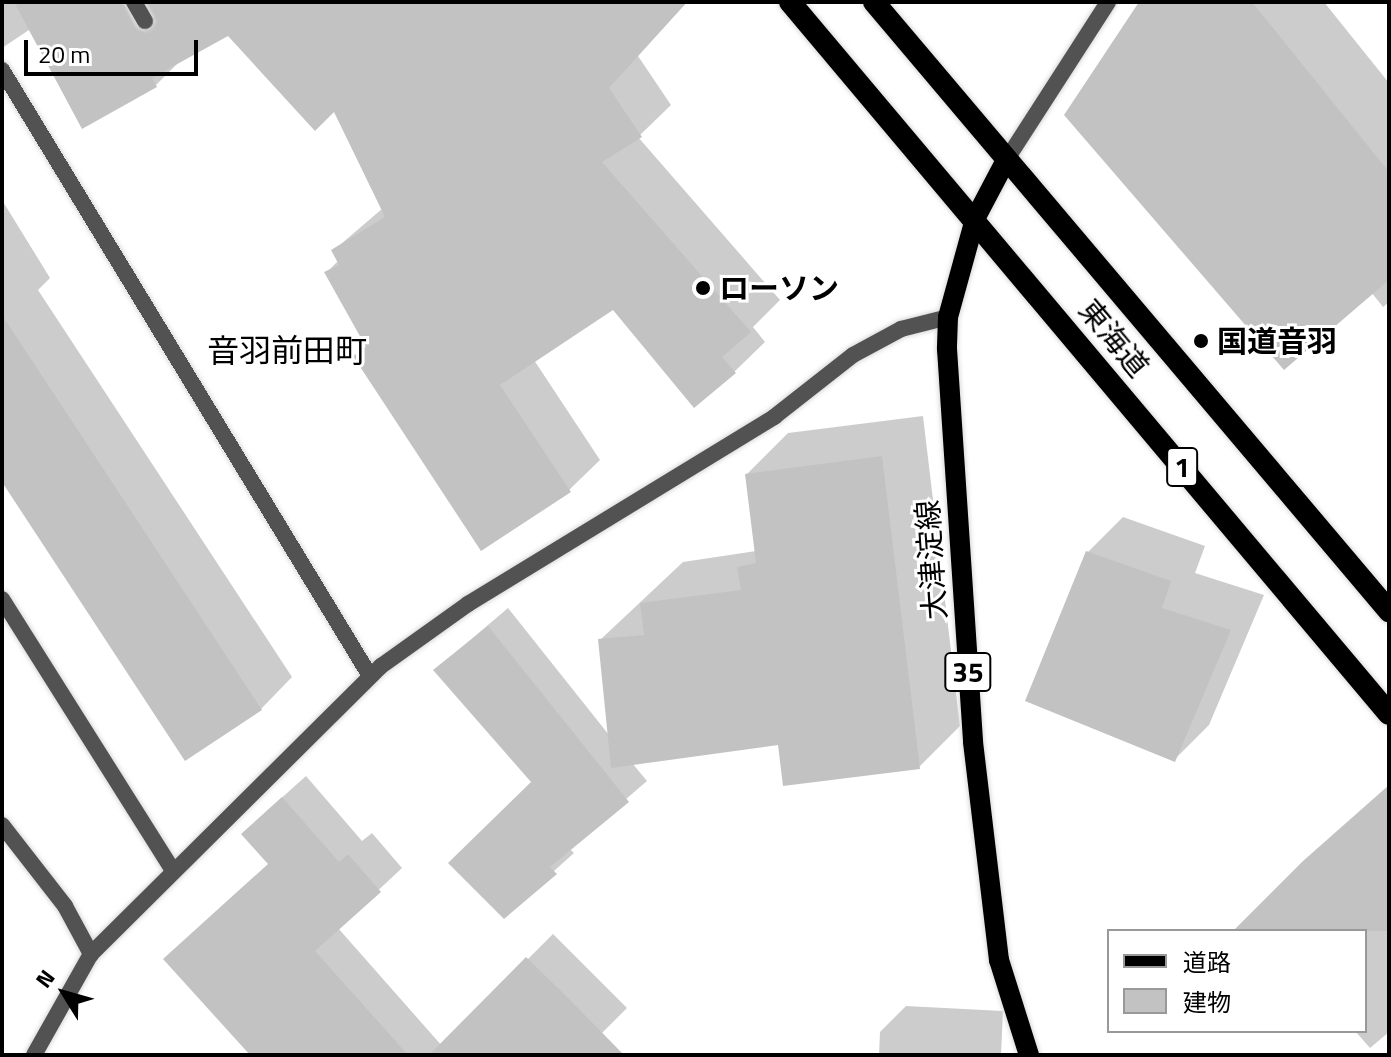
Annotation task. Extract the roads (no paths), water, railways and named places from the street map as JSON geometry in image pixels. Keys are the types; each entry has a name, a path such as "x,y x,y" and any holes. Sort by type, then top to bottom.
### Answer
{"highway":[{"name":"東海道","path":"874,2 1005,162 1389,611"},
{"name":"東海道","path":"794,3 1389,714"}],"main road":[{"name":"大津淀線","path":"1005,162 975,219 948,317 973,742 999,960 1029,1055"}],"street":[{"path":"134,2 145,21"},
{"path":"1005,162 1108,2"},
{"path":"2,70 370,676"},
{"path":"34,1055 91,954 172,869 370,676 468,604 774,417 853,355 901,329 948,317"},
{"path":"2,599 172,869"},
{"path":"2,825 65,906 91,954"}],"place":[{"name":"ローソン","path":"703,288"},
{"name":"国道音羽","path":"1201,341"}],"district":[{"name":"音羽前田町","path":"287,350"}]}
